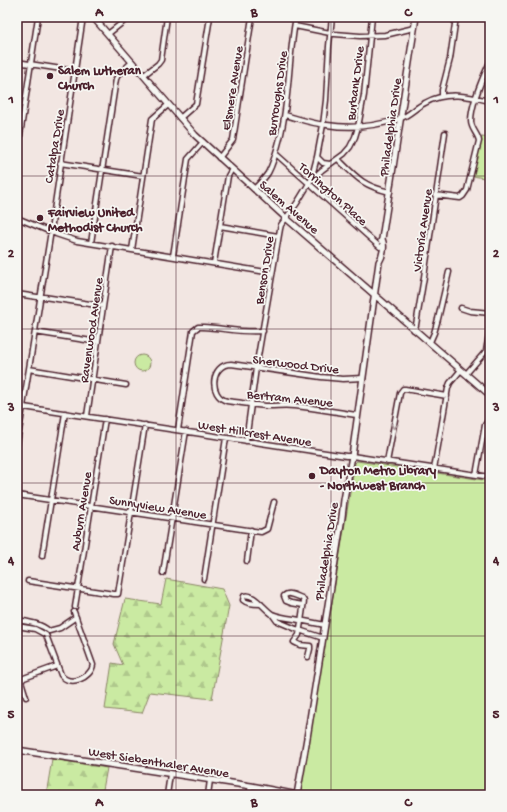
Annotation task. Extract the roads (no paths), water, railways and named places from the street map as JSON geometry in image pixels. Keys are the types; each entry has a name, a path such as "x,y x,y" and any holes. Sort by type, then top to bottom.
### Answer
{"main road":[{"name":"Salem Avenue","path":"93,17 168,105 202,142 286,218 490,395"},
{"name":"Philadelphia Drive","path":"380,262 378,258 380,242 382,239 390,192 416,17"},
{"name":"Philadelphia Drive","path":"297,795 352,456 384,243 382,239"},
{"name":"West Siebenthaler Avenue","path":"17,750 251,786 297,795"}],"street":[{"path":"17,155 38,17"},
{"name":"Catalpa Drive","path":"17,444 83,17"},
{"path":"108,34 123,22 125,17"},
{"path":"144,76 161,60 167,17"},
{"path":"180,118 196,104 210,17"},
{"name":"Elsmere Avenue","path":"219,158 233,140 252,17"},
{"name":"Burroughs Drive","path":"254,189 268,172 276,154 285,115 296,17"},
{"name":"Benson Drive","path":"246,441 256,368 281,224 298,203 310,182 317,157 326,100 332,17"},
{"name":"Burbank Drive","path":"310,182 318,172 344,154 355,137 365,90 372,17"},
{"path":"442,96 442,90 450,59 456,17"},
{"path":"295,26 350,36 391,34 414,28"},
{"path":"17,62 74,72"},
{"path":"91,243 116,79 118,75 132,62"},
{"path":"435,195 460,198 467,190 479,141 471,123 476,98 490,62"},
{"path":"285,115 323,125 358,127 401,118 424,103 442,96 456,95 490,101"},
{"path":"132,250 152,119 168,105"},
{"name":"Victoria Avenue","path":"414,330 424,277 445,132"},
{"path":"173,256 188,159 202,142"},
{"name":"Torrington Place","path":"276,154 310,182 380,247"},
{"path":"317,157 323,163 330,164"},
{"path":"338,159 356,178 372,187 390,192"},
{"path":"60,163 143,176"},
{"path":"214,263 228,176 232,169"},
{"path":"17,218 72,240 272,272"},
{"path":"220,226 278,236"},
{"name":"Ravenwood Avenue","path":"87,416 112,246"},
{"path":"430,342 434,334 449,272"},
{"path":"17,294 103,306"},
{"path":"461,308 470,311 490,313"},
{"path":"178,430 192,331 203,326 236,330 263,331"},
{"path":"466,374 486,351 490,328"},
{"path":"34,332 98,342"},
{"name":"Sherwood Drive","path":"221,398 215,390 214,378 217,372 226,365 231,364 330,378 363,378"},
{"path":"29,369 126,385"},
{"path":"434,468 448,388 450,383 461,370"},
{"path":"388,462 400,393 405,389 447,396"},
{"name":"Bertram Avenue","path":"221,398 227,401 265,406 295,406 357,415"},
{"name":"West Hillcrest Avenue","path":"17,406 490,477"},
{"path":"42,556 65,413"},
{"path":"476,475 485,425 490,418"},
{"name":"Auburn Avenue","path":"75,607 105,419"},
{"path":"28,581 117,594 145,425"},
{"path":"163,573 186,431"},
{"path":"204,580 226,438"},
{"name":"Sunnyview Avenue","path":"17,495 261,532 267,529 274,502"},
{"path":"247,561 251,530"},
{"path":"261,604 276,616 325,624"},
{"path":"303,605 300,631 294,642 300,645 310,646 308,657"},
{"path":"17,626 31,628 46,635 61,675 63,678 72,681 90,673 93,663 74,612"},
{"path":"272,613 277,621 300,631 323,638"},
{"path":"17,620 36,624 49,630 60,628 76,617"},
{"path":"46,635 49,630"},
{"path":"26,697 21,681 24,678 57,666"},
{"path":"167,795 170,774"},
{"path":"208,795 210,780"},
{"path":"249,795 251,786"}],"place":[{"name":"Salem Lutheran Church","path":"50,76"},
{"name":"Fairview United Methodist Church","path":"40,218"},
{"name":"Dayton Metro Library - Northwest Branch","path":"312,476"}]}
